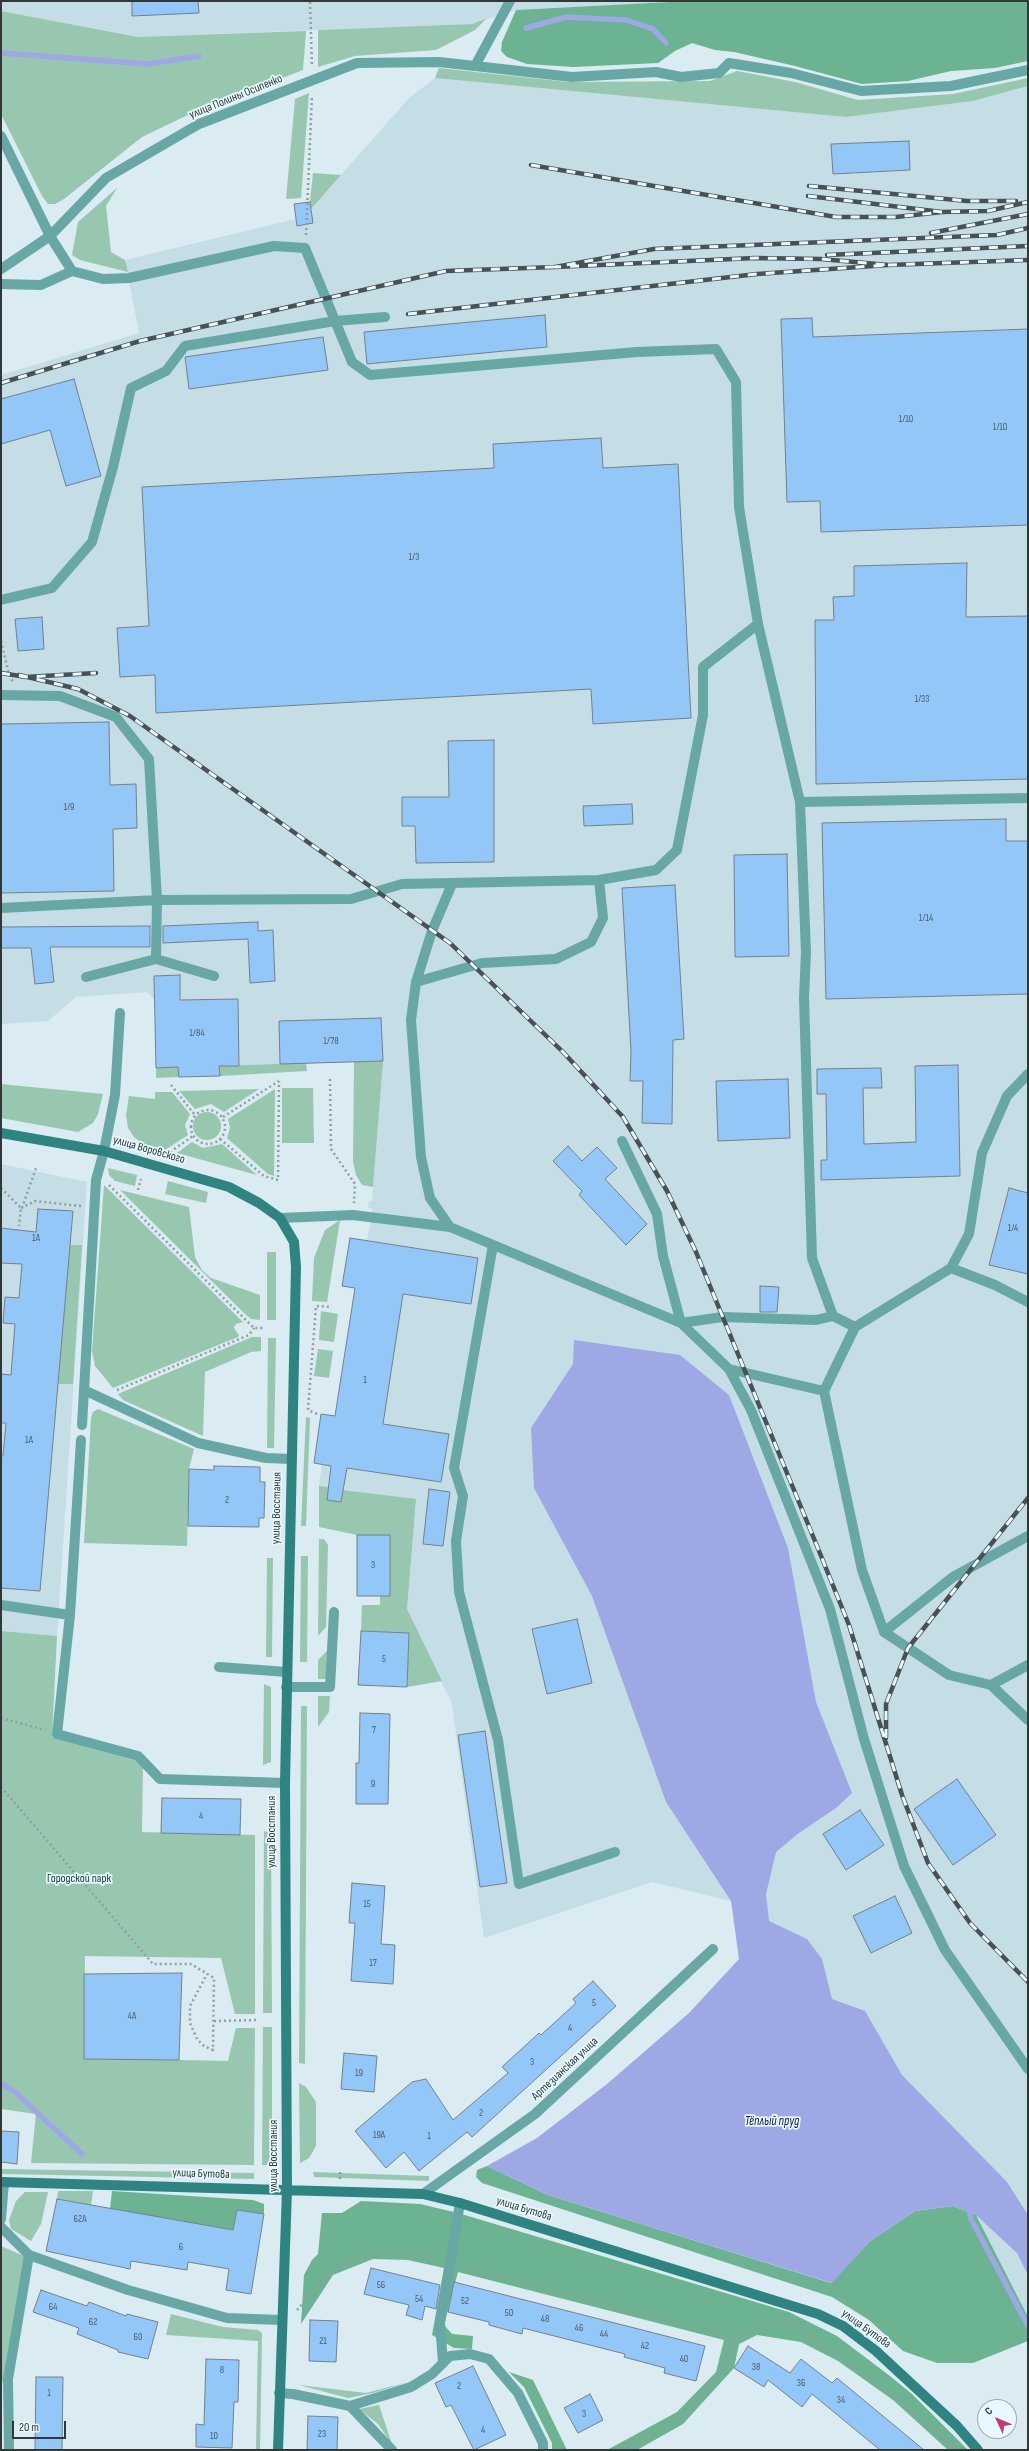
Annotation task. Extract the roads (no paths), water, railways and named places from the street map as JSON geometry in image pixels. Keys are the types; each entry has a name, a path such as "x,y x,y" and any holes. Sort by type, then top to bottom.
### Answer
{"street":[{"path":"475,66 510,1"},
{"name":"улица Полины Осипенко","path":"1,269 50,236 106,178 199,124 357,63 439,62 572,76 656,72 681,76 719,73 729,63 791,73 861,91 951,86 1028,70"},
{"path":"1,136 50,236 72,271"},
{"path":"1,284 41,285 72,271 103,279 129,278 274,246 305,248 352,362 370,375 637,352 716,348 736,382 739,507 758,624 800,802 806,952 804,998 812,1258 833,1316"},
{"path":"1,600 52,588 92,542 113,467 131,388 166,371 185,346 335,321 385,317"},
{"path":"1,908 157,900 351,899 402,884 599,880 656,870 677,850 703,715 703,667 758,624"},
{"path":"1,695 60,696 116,717 149,759 157,900 156,959"},
{"path":"800,802 1028,798"},
{"path":"416,982 482,963 556,959 591,942 603,918 599,880"},
{"path":"450,1227 430,1198 421,1157 411,1020 416,982 432,931 452,884"},
{"path":"86,977 156,959 214,976"},
{"path":"82,1425 96,1180 104,1151 115,1095 120,1013"},
{"path":"1028,1074 1007,1096 982,1153 969,1234 951,1268 855,1327 824,1391 862,1570 884,1632 949,1675 991,1685 1028,1720"},
{"name":"улица Воровского","path":"1,1133 104,1151 229,1187 259,1203 280,1218"},
{"path":"622,1141 657,1214 663,1256 681,1323"},
{"path":"280,1218 353,1215 450,1227 681,1323 729,1369 751,1410 830,1609 864,1739 904,1866 945,1950 1028,2069"},
{"name":"улица Восстания","path":"278,2450 278,2393 287,2190 285,1783 296,1267 294,1242 280,1218"},
{"path":"493,1245 454,1468 463,1496 456,1541 459,1592 498,1740 519,1884 615,1852"},
{"path":"951,1268 995,1285 1028,1302"},
{"path":"681,1323 722,1317 816,1320 833,1316 855,1327"},
{"path":"729,1369 824,1391"},
{"path":"84,1390 198,1443 266,1458 291,1459"},
{"path":"81,1440 70,1615 57,1734 138,1756 160,1779 285,1783"},
{"path":"884,1632 952,1577 1028,1536"},
{"path":"1,1605 70,1615"},
{"path":"286,1687 330,1687 334,1612"},
{"path":"991,1685 1028,1665"},
{"path":"219,1667 287,1672"},
{"name":"Артезианская улица","path":"423,2194 535,2114 713,1949"},
{"path":"1,2219 3,2182"},
{"name":"улица Бутова","path":"3,2182 423,2194 460,2204 818,2314 844,2326 876,2351 957,2426 978,2450"},
{"path":"443,2363 440,2323 460,2204"},
{"path":"1,2227 29,2255 128,2290 227,2318 281,2320"},
{"path":"9,2450 8,2379 29,2255"},
{"path":"278,2393 293,2394 350,2406 411,2387 432,2374 450,2356 470,2354 489,2359 518,2393 543,2443 543,2450"},
{"path":"350,2406 392,2450"}],"water":[{"name":"Тёплый пруд","path":"574,1340 680,1355 729,1395 788,1548 816,1702 852,1793 836,1808 799,1833 776,1852 766,1894 769,1921 807,1939 822,1959 832,1999 865,2011 902,2075 1007,2182 1028,2215 1028,2275 1017,2253 976,2215 953,2206 915,2211 870,2241 832,2283 548,2195 487,2166 537,2138 607,2084 689,2013 739,1959 731,1901 666,1802 592,1596 534,1488 531,1428 573,1364"}],"waterway":[{"path":"526,28 566,17 626,20 653,29 666,43"},
{"path":"1,53 148,64 199,56"},
{"path":"1,2083 16,2093 82,2154"},
{"path":"969,2207 971,2219 1028,2326"}],"railway":[{"path":"531,165 836,217 896,217 942,212"},
{"path":"809,186 967,201 1016,201"},
{"path":"808,196 942,212 988,211 1028,202"},
{"path":"931,233 1028,214"},
{"path":"408,314 757,274 888,265 821,259 755,258 555,267 654,249 997,235 1028,228"},
{"path":"827,255 1028,246"},
{"path":"888,265 1028,260"},
{"path":"1,383 140,341 446,271 555,267"},
{"path":"1,673 26,677 96,673"},
{"path":"19,675 78,689 130,716 450,943 563,1052 623,1117 667,1191 696,1252 817,1546 849,1625 902,1795 928,1863 970,1923 1028,1982"},
{"path":"886,1738 886,1704 908,1648 1028,1498"}],"park label":[{"name":"Городской парк","path":"79,1879"}]}
